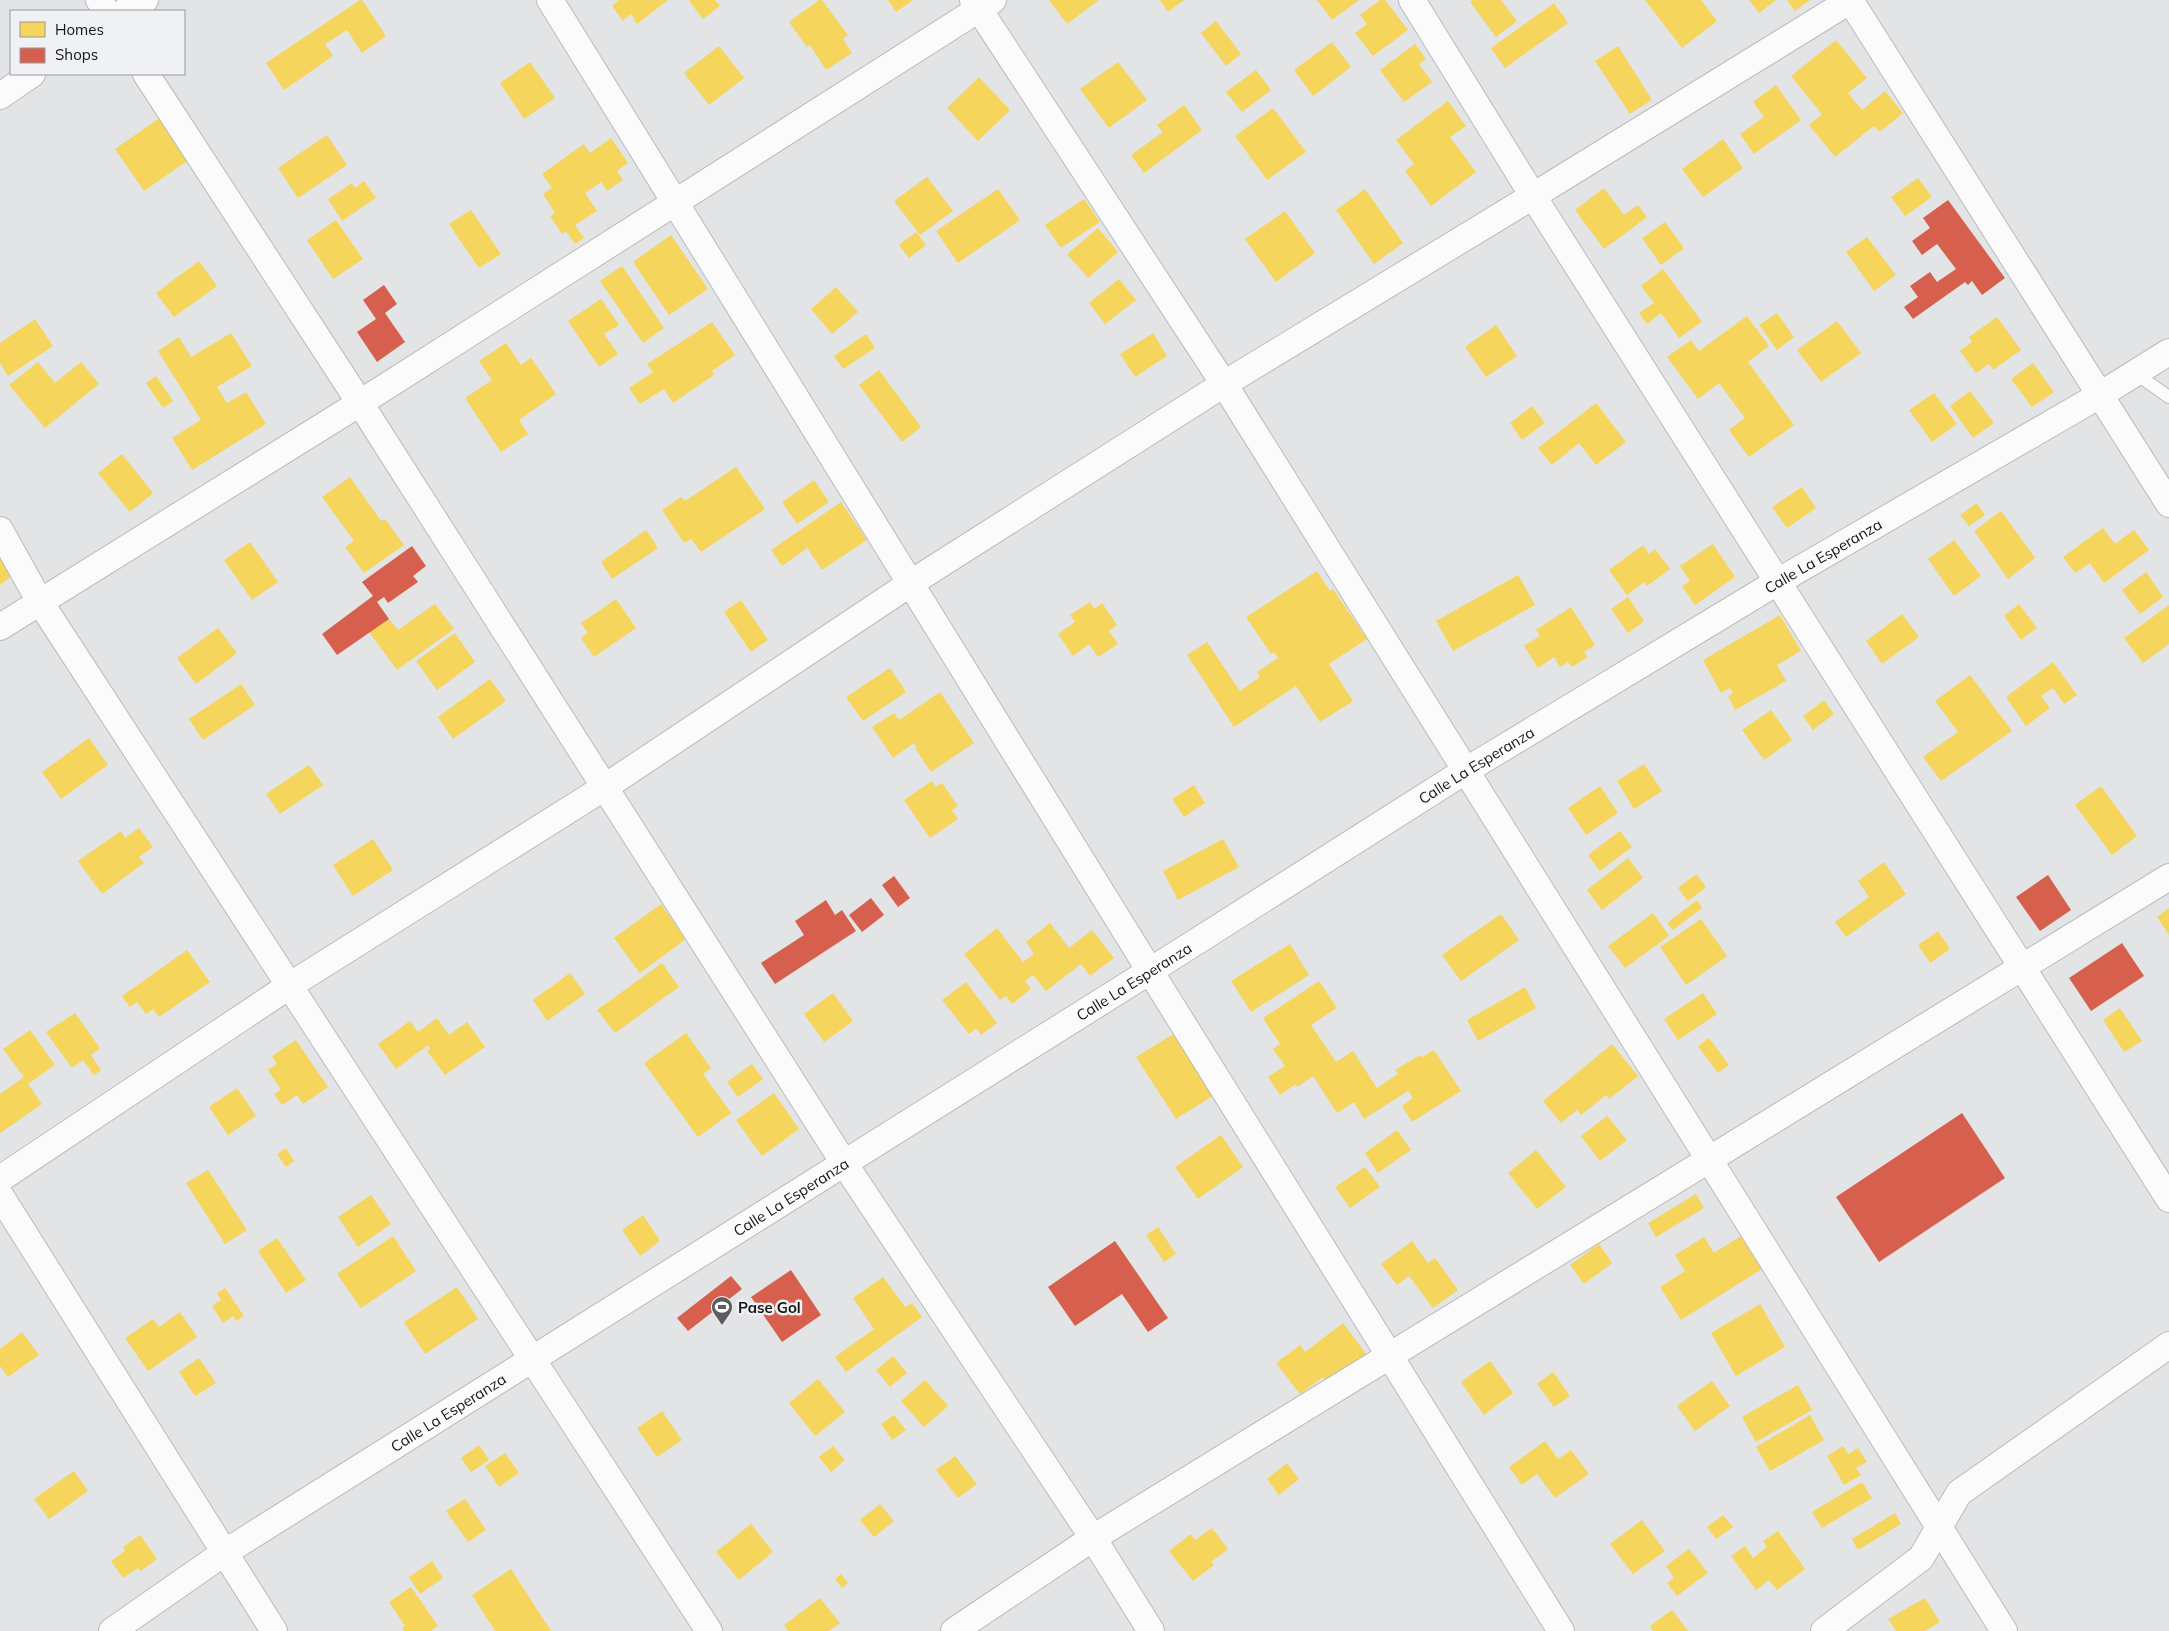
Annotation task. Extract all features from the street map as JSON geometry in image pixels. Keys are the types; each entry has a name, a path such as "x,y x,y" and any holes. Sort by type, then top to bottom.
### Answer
{"street":[{"path":"127,10 145,0"},
{"path":"550,0 1150,971 1561,1631"},
{"path":"1412,0 1533,196 1779,581 2169,1199"},
{"path":"0,1178 289,986 606,786 911,583 1224,384 1851,0 2169,504"},
{"path":"0,627 360,403 982,3 1224,384 2004,1631"},
{"path":"0,96 31,75"},
{"path":"147,75 606,786 844,1163 1093,1538 1151,1631"},
{"name":"Calle La Esperanza","path":"112,1631 224,1553 1465,771 1779,581 2100,395 2169,352"},
{"path":"0,530 40,602 709,1631"},
{"path":"954,1631 1093,1538 2169,877"},
{"path":"0,1195 274,1631"},
{"path":"1824,1631 1921,1558 1959,1493 2169,1344"}],"lane":[{"path":"2135,373 2169,397"}],"building: Homes":[{"path":"362,0 386,36 362,53 347,30 325,44 333,56 284,90 266,63"},
{"path":"619,0 668,0 637,24 631,14 623,21 612,6"},
{"path":"715,0 720,6 703,19 689,1"},
{"path":"819,0 822,0 848,35 843,39 852,53 826,70 810,45 807,47 789,22"},
{"path":"888,0 913,0 896,12"},
{"path":"1049,0 1099,0 1067,24"},
{"path":"1160,0 1184,0 1168,12"},
{"path":"1317,0 1359,0 1332,20"},
{"path":"1380,0 1385,0 1408,30 1373,56 1355,33 1367,24 1360,15"},
{"path":"1472,0 1501,0 1517,21 1496,37 1470,2"},
{"path":"1645,0 1701,0 1717,21 1682,48"},
{"path":"1749,0 1776,0 1759,13"},
{"path":"1787,0 1810,0 1795,11"},
{"path":"1554,3 1568,23 1505,68 1491,48"},
{"path":"1216,21 1241,54 1226,66 1201,33"},
{"path":"1836,40 1867,78 1848,93 1862,110 1885,91 1903,113 1880,132 1874,126 1835,157 1809,125 1822,114 1791,76"},
{"path":"1332,42 1351,67 1313,96 1294,70"},
{"path":"1415,44 1426,59 1419,64 1432,82 1404,102 1380,70"},
{"path":"719,46 744,78 709,105 684,73"},
{"path":"1618,46 1652,100 1630,114 1595,61"},
{"path":"530,62 555,98 524,119 500,83"},
{"path":"1118,62 1147,100 1109,128 1080,89"},
{"path":"1256,70 1271,90 1242,112 1226,92"},
{"path":"979,77 1010,110 978,141 947,108"},
{"path":"1776,85 1801,120 1754,154 1740,134 1764,117 1753,102"},
{"path":"1448,101 1466,126 1450,137 1476,172 1431,206 1405,171 1414,164 1396,140"},
{"path":"1184,105 1202,130 1144,173 1131,155 1163,132 1157,125"},
{"path":"1273,108 1306,152 1267,180 1235,136"},
{"path":"161,117 190,159 144,191 115,149"},
{"path":"327,135 347,165 298,198 278,168"},
{"path":"611,138 628,163 617,171 623,180 607,191 601,182 585,193 597,211 575,225 584,238 575,244 566,231 562,234 550,216 555,213 543,194 552,188 542,174 584,144 590,153"},
{"path":"1723,139 1743,168 1703,197 1682,169"},
{"path":"927,177 953,211 920,235 894,201"},
{"path":"1918,178 1932,197 1905,216 1891,197"},
{"path":"364,181 376,198 342,221 328,199 352,183 355,188"},
{"path":"1604,188 1624,215 1638,205 1647,217 1604,249 1575,210"},
{"path":"998,189 1020,220 958,263 936,231"},
{"path":"1365,189 1403,243 1374,264 1336,210"},
{"path":"1084,199 1100,222 1061,248 1045,225"},
{"path":"471,210 501,254 479,268 449,224"},
{"path":"1285,211 1315,253 1276,282 1245,239"},
{"path":"336,220 363,259 333,279 307,240"},
{"path":"1665,222 1684,248 1661,265 1642,238"},
{"path":"1098,228 1118,252 1088,278 1067,254"},
{"path":"916,232 926,245 909,258 899,245"},
{"path":"671,235 708,289 669,315 633,262"},
{"path":"1867,237 1896,275 1874,291 1846,252"},
{"path":"199,261 217,286 174,317 156,293"},
{"path":"622,266 664,328 643,343 600,281"},
{"path":"1663,269 1702,322 1679,338 1661,313 1647,324 1639,313 1654,303 1641,286"},
{"path":"1119,279 1136,300 1105,324 1089,303"},
{"path":"836,287 858,312 832,334 811,309"},
{"path":"601,299 619,325 604,334 618,354 599,367 568,321"},
{"path":"1777,313 1794,337 1777,350 1759,325"},
{"path":"1747,316 1769,346 1748,362 1794,425 1749,457 1729,430 1745,418 1719,383 1698,399 1667,357 1691,340 1699,351"},
{"path":"1997,317 2021,350 1993,370 1989,364 1976,373 1960,351 1972,342 1969,337"},
{"path":"35,319 53,346 8,376 0,363 0,343"},
{"path":"1837,321 1861,353 1821,382 1797,350"},
{"path":"712,322 735,355 712,371 714,375 673,403 664,389 640,404 629,388 653,372 647,364"},
{"path":"1496,325 1517,356 1486,377 1465,347"},
{"path":"231,333 252,366 217,387 227,403 246,392 266,424 192,470 172,438 201,420 158,351 179,337 191,357"},
{"path":"1153,333 1167,356 1135,377 1120,354"},
{"path":"866,334 875,348 843,369 834,356"},
{"path":"506,343 521,365 531,358 556,394 519,420 528,434 501,452 465,398 492,380 479,361"},
{"path":"38,362 55,383 81,362 99,384 45,428 9,385"},
{"path":"2033,363 2054,392 2032,407 2011,379"},
{"path":"879,370 921,427 902,442 859,385"},
{"path":"156,376 173,401 163,408 146,383"},
{"path":"1970,391 1994,423 1973,438 1950,406"},
{"path":"1934,393 1957,424 1932,442 1909,410"},
{"path":"1596,403 1626,442 1596,465 1579,443 1552,465 1538,448"},
{"path":"1532,406 1545,423 1522,440 1510,423"},
{"path":"122,454 153,493 130,512 98,473"},
{"path":"736,467 765,509 701,552 691,539 684,543 662,510 681,497 685,501"},
{"path":"350,477 381,521 385,519 404,545 364,573 345,547 354,541 322,497"},
{"path":"814,480 829,502 797,524 782,502"},
{"path":"1802,487 1816,508 1787,528 1772,507"},
{"path":"841,502 867,540 822,570 807,548 782,566 771,550"},
{"path":"1977,503 1985,515 1969,526 1960,515"},
{"path":"2001,511 2035,558 2008,579 1974,531"},
{"path":"2103,528 2115,544 2134,530 2149,550 2104,583 2090,563 2075,573 2063,557"},
{"path":"646,530 658,548 612,579 601,562"},
{"path":"1954,540 1981,576 1954,596 1928,559"},
{"path":"250,542 278,582 252,600 224,560"},
{"path":"1713,544 1735,577 1695,605 1682,586 1690,581 1680,566"},
{"path":"1643,545 1649,554 1655,549 1670,569 1647,586 1644,582 1627,595 1609,570"},
{"path":"0,558 13,575 0,585"},
{"path":"1317,571 1330,591 1333,589 1367,639 1329,664 1353,701 1320,722 1296,686 1234,727 1187,655 1207,642 1240,691 1260,677 1257,672 1278,658 1274,652 1271,654 1246,617"},
{"path":"2146,572 2163,597 2140,614 2122,590"},
{"path":"1518,575 1535,605 1453,651 1436,621"},
{"path":"1628,597 1644,621 1628,633 1611,609"},
{"path":"616,599 636,628 594,657 581,638 588,633 581,623"},
{"path":"741,600 768,640 751,652 724,612"},
{"path":"1090,602 1094,609 1102,603 1117,625 1109,631 1118,644 1098,657 1089,644 1073,656 1058,634 1075,622 1070,615"},
{"path":"435,604 454,629 397,670 369,632 389,619 398,630"},
{"path":"2019,604 2037,628 2021,640 2004,616"},
{"path":"2169,605 2169,644 2143,663 2124,638"},
{"path":"1571,607 1595,645 1584,652 1588,657 1572,667 1568,662 1560,667 1554,657 1538,668 1524,646 1540,636 1536,630"},
{"path":"1902,614 1919,637 1882,664 1866,641"},
{"path":"1780,615 1801,651 1777,665 1786,681 1735,710 1728,696 1733,693 1730,688 1721,693 1703,660"},
{"path":"218,628 237,653 196,684 177,658"},
{"path":"455,633 475,662 437,690 416,661"},
{"path":"2053,662 2077,695 2064,704 2053,688 2041,696 2050,708 2026,726 2006,697"},
{"path":"890,668 906,692 863,721 846,697"},
{"path":"1970,675 2012,731 1941,781 1923,757 1958,732 1935,701"},
{"path":"490,679 506,701 453,739 438,717"},
{"path":"241,684 255,705 203,740 189,719"},
{"path":"940,692 974,743 931,772 915,748 917,747 914,743 893,758 872,727 894,713 899,720"},
{"path":"1824,700 1834,714 1813,730 1803,716"},
{"path":"1771,710 1792,740 1764,760 1742,730"},
{"path":"89,738 108,765 61,799 42,772"},
{"path":"1644,764 1662,791 1634,809 1617,781"},
{"path":"309,765 323,785 280,814 266,794"},
{"path":"932,781 936,787 942,783 958,806 952,810 958,819 930,838 904,800"},
{"path":"1194,785 1205,803 1184,817 1172,799"},
{"path":"1600,786 1618,813 1586,835 1568,808"},
{"path":"2101,786 2137,836 2112,855 2075,805"},
{"path":"139,828 153,847 139,857 144,863 102,894 78,861 121,831 125,838"},
{"path":"1620,831 1632,847 1600,871 1588,855"},
{"path":"373,839 393,870 353,896 333,865"},
{"path":"1223,839 1239,867 1178,900 1163,871"},
{"path":"1628,858 1643,878 1602,910 1587,890"},
{"path":"1884,862 1906,894 1846,937 1835,922 1869,897 1858,881"},
{"path":"1696,874 1706,887 1688,901 1678,888"},
{"path":"1697,900 1702,908 1673,930 1667,923"},
{"path":"661,904 686,939 640,973 614,938"},
{"path":"2169,908 2169,935 2157,917"},
{"path":"1653,913 1669,936 1625,968 1608,946"},
{"path":"1501,914 1519,940 1461,981 1442,955"},
{"path":"1701,919 1727,956 1686,985 1660,947"},
{"path":"1050,923 1069,948 1092,930 1114,958 1090,976 1081,964 1046,991 1033,975 1025,981 1031,989 1012,1004 1006,996 1000,1000 964,954 997,928 1023,962 1034,954 1026,942"},
{"path":"1938,931 1950,949 1930,963 1918,945"},
{"path":"1290,944 1309,975 1251,1012 1231,981"},
{"path":"187,950 210,982 159,1017 153,1009 146,1014 137,1002 130,1007 122,996"},
{"path":"662,963 679,987 615,1033 597,1010"},
{"path":"570,973 585,994 547,1021 533,1000"},
{"path":"1319,981 1337,1008 1311,1025 1336,1062 1353,1051 1377,1088 1398,1074 1395,1070 1420,1055 1422,1057 1434,1050 1461,1091 1412,1122 1402,1106 1413,1098 1408,1091 1364,1119 1354,1102 1337,1113 1313,1076 1297,1087 1296,1084 1280,1095 1268,1077 1285,1066 1273,1049 1280,1044 1263,1018"},
{"path":"966,982 997,1023 981,1035 976,1028 969,1034 942,1000"},
{"path":"1525,987 1536,1008 1478,1041 1467,1020"},
{"path":"833,993 853,1021 824,1042 804,1014"},
{"path":"1703,993 1717,1014 1678,1040 1664,1019"},
{"path":"2120,1008 2142,1041 2124,1052 2103,1020"},
{"path":"75,1013 100,1048 91,1055 101,1070 94,1075 83,1060 72,1068 46,1032"},
{"path":"437,1018 449,1035 467,1022 485,1047 445,1075 427,1051 430,1049 428,1045 396,1069 378,1044 410,1021 418,1032"},
{"path":"30,1030 55,1065 28,1084 42,1104 0,1133 0,1094 24,1077 3,1049"},
{"path":"1180,1030 1219,1092 1176,1119 1136,1057"},
{"path":"686,1033 711,1068 703,1074 731,1113 698,1137 644,1063"},
{"path":"1709,1038 1729,1065 1718,1073 1698,1046"},
{"path":"296,1040 328,1087 303,1104 297,1095 282,1105 274,1094 281,1090 268,1070 277,1064 272,1056"},
{"path":"1612,1044 1638,1076 1609,1099 1606,1095 1581,1115 1577,1110 1561,1123 1543,1101"},
{"path":"752,1064 763,1079 738,1097 727,1082"},
{"path":"237,1088 256,1116 228,1135 209,1107"},
{"path":"774,1093 799,1129 762,1156 736,1120"},
{"path":"1607,1116 1627,1140 1600,1161 1581,1136"},
{"path":"1397,1130 1411,1150 1378,1173 1365,1153"},
{"path":"1221,1135 1243,1167 1198,1199 1175,1167"},
{"path":"286,1148 294,1161 286,1167 277,1154"},
{"path":"1536,1150 1566,1187 1537,1209 1508,1173"},
{"path":"1365,1167 1380,1187 1350,1208 1335,1187"},
{"path":"208,1170 247,1230 225,1244 186,1183"},
{"path":"1696,1194 1704,1208 1656,1237 1648,1223"},
{"path":"371,1195 391,1224 358,1247 338,1217"},
{"path":"643,1215 660,1241 640,1256 622,1230"},
{"path":"1158,1227 1176,1254 1164,1262 1146,1235"},
{"path":"393,1236 416,1271 361,1308 337,1274"},
{"path":"1741,1236 1762,1269 1681,1320 1660,1287 1685,1271 1675,1255 1704,1237 1714,1253"},
{"path":"277,1238 306,1280 286,1293 258,1251"},
{"path":"1412,1241 1428,1263 1435,1258 1458,1290 1433,1308 1409,1276 1397,1285 1381,1264"},
{"path":"1599,1244 1612,1263 1584,1284 1570,1265"},
{"path":"883,1277 905,1307 912,1303 922,1317 846,1372 835,1357 874,1329 853,1298"},
{"path":"457,1287 478,1319 425,1354 404,1322"},
{"path":"225,1288 244,1316 236,1321 233,1316 223,1323 212,1306 221,1300 217,1293"},
{"path":"1760,1304 1785,1347 1736,1376 1711,1333"},
{"path":"180,1312 197,1337 148,1371 125,1338 153,1319 159,1327"},
{"path":"1343,1323 1367,1355 1329,1384 1323,1377 1300,1394 1276,1363 1300,1345 1305,1352"},
{"path":"22,1332 39,1355 8,1377 0,1366 0,1349"},
{"path":"893,1356 907,1373 890,1387 876,1370"},
{"path":"199,1358 216,1383 195,1396 179,1372"},
{"path":"1490,1361 1513,1393 1484,1415 1461,1382"},
{"path":"1553,1372 1570,1396 1554,1407 1537,1384"},
{"path":"818,1379 845,1412 815,1436 789,1403"},
{"path":"925,1380 948,1406 924,1427 901,1401"},
{"path":"1712,1381 1730,1406 1695,1431 1677,1406"},
{"path":"1798,1385 1812,1410 1756,1442 1742,1417"},
{"path":"662,1411 682,1440 657,1457 637,1428"},
{"path":"894,1415 906,1430 892,1440 881,1424"},
{"path":"1810,1415 1824,1440 1770,1471 1756,1447"},
{"path":"1545,1441 1558,1459 1571,1450 1589,1474 1555,1498 1537,1474 1522,1485 1509,1467"},
{"path":"479,1445 489,1460 471,1472 461,1458"},
{"path":"833,1446 845,1460 831,1472 819,1457"},
{"path":"1843,1446 1848,1454 1858,1448 1867,1462 1856,1468 1861,1475 1844,1485 1827,1456"},
{"path":"505,1453 519,1473 499,1487 485,1466"},
{"path":"955,1456 977,1484 958,1498 936,1470"},
{"path":"1287,1463 1299,1479 1279,1495 1267,1479"},
{"path":"74,1471 88,1491 49,1519 34,1499"},
{"path":"1862,1482 1872,1498 1822,1528 1812,1512"},
{"path":"465,1499 486,1530 468,1542 446,1511"},
{"path":"880,1504 894,1521 874,1537 860,1520"},
{"path":"1895,1513 1901,1524 1858,1550 1852,1539"},
{"path":"1723,1515 1733,1527 1716,1539 1707,1527"},
{"path":"1642,1520 1665,1551 1633,1574 1610,1544"},
{"path":"751,1524 773,1552 739,1580 716,1552"},
{"path":"1212,1528 1228,1549 1211,1562 1214,1565 1193,1581 1169,1551 1191,1534 1195,1540"},
{"path":"1778,1531 1805,1569 1777,1590 1769,1580 1756,1590 1731,1556 1745,1546 1753,1558 1767,1547 1763,1541"},
{"path":"140,1535 157,1559 141,1571 138,1568 123,1578 111,1561 125,1551 123,1547"},
{"path":"1689,1549 1708,1573 1677,1596 1667,1583 1674,1578 1666,1566"},
{"path":"432,1561 443,1578 420,1594 409,1577"},
{"path":"511,1569 551,1631 495,1631 472,1595"},
{"path":"841,1574 848,1583 842,1588 835,1579"},
{"path":"411,1587 438,1626 431,1631 404,1631 402,1628 405,1626 389,1602"},
{"path":"820,1598 840,1623 829,1631 788,1631 784,1625"},
{"path":"1925,1598 1940,1622 1925,1631 1896,1631 1888,1619"},
{"path":"1672,1610 1688,1631 1653,1631 1650,1626"}],"building: Shops":[{"path":"1948,200 2005,278 1982,295 1972,281 1968,285 1965,282 1913,319 1904,307 1918,297 1910,286 1930,272 1937,282 1956,269 1937,244 1922,255 1912,241 1930,228 1923,218"},
{"path":"384,285 397,304 385,313 405,342 377,362 357,332 376,319 363,300"},
{"path":"412,546 426,566 413,576 418,582 388,603 384,597 377,602 389,619 337,655 322,634 373,596 362,582"},
{"path":"2048,875 2071,910 2040,931 2016,897"},
{"path":"894,876 910,898 898,907 882,885"},
{"path":"871,898 884,915 862,932 849,915"},
{"path":"826,900 835,915 842,910 856,931 775,984 761,963 804,935 795,921"},
{"path":"2122,943 2144,976 2091,1011 2069,978"},
{"path":"1962,1113 2005,1178 1879,1262 1836,1197"},
{"path":"1115,1241 1168,1318 1148,1332 1122,1294 1075,1326 1048,1287"},
{"path":"791,1270 821,1315 782,1342 751,1297"},
{"path":"731,1276 742,1289 688,1331 677,1318"}],"place":[{"name":"Pase Gol","path":"722,1326"}]}
